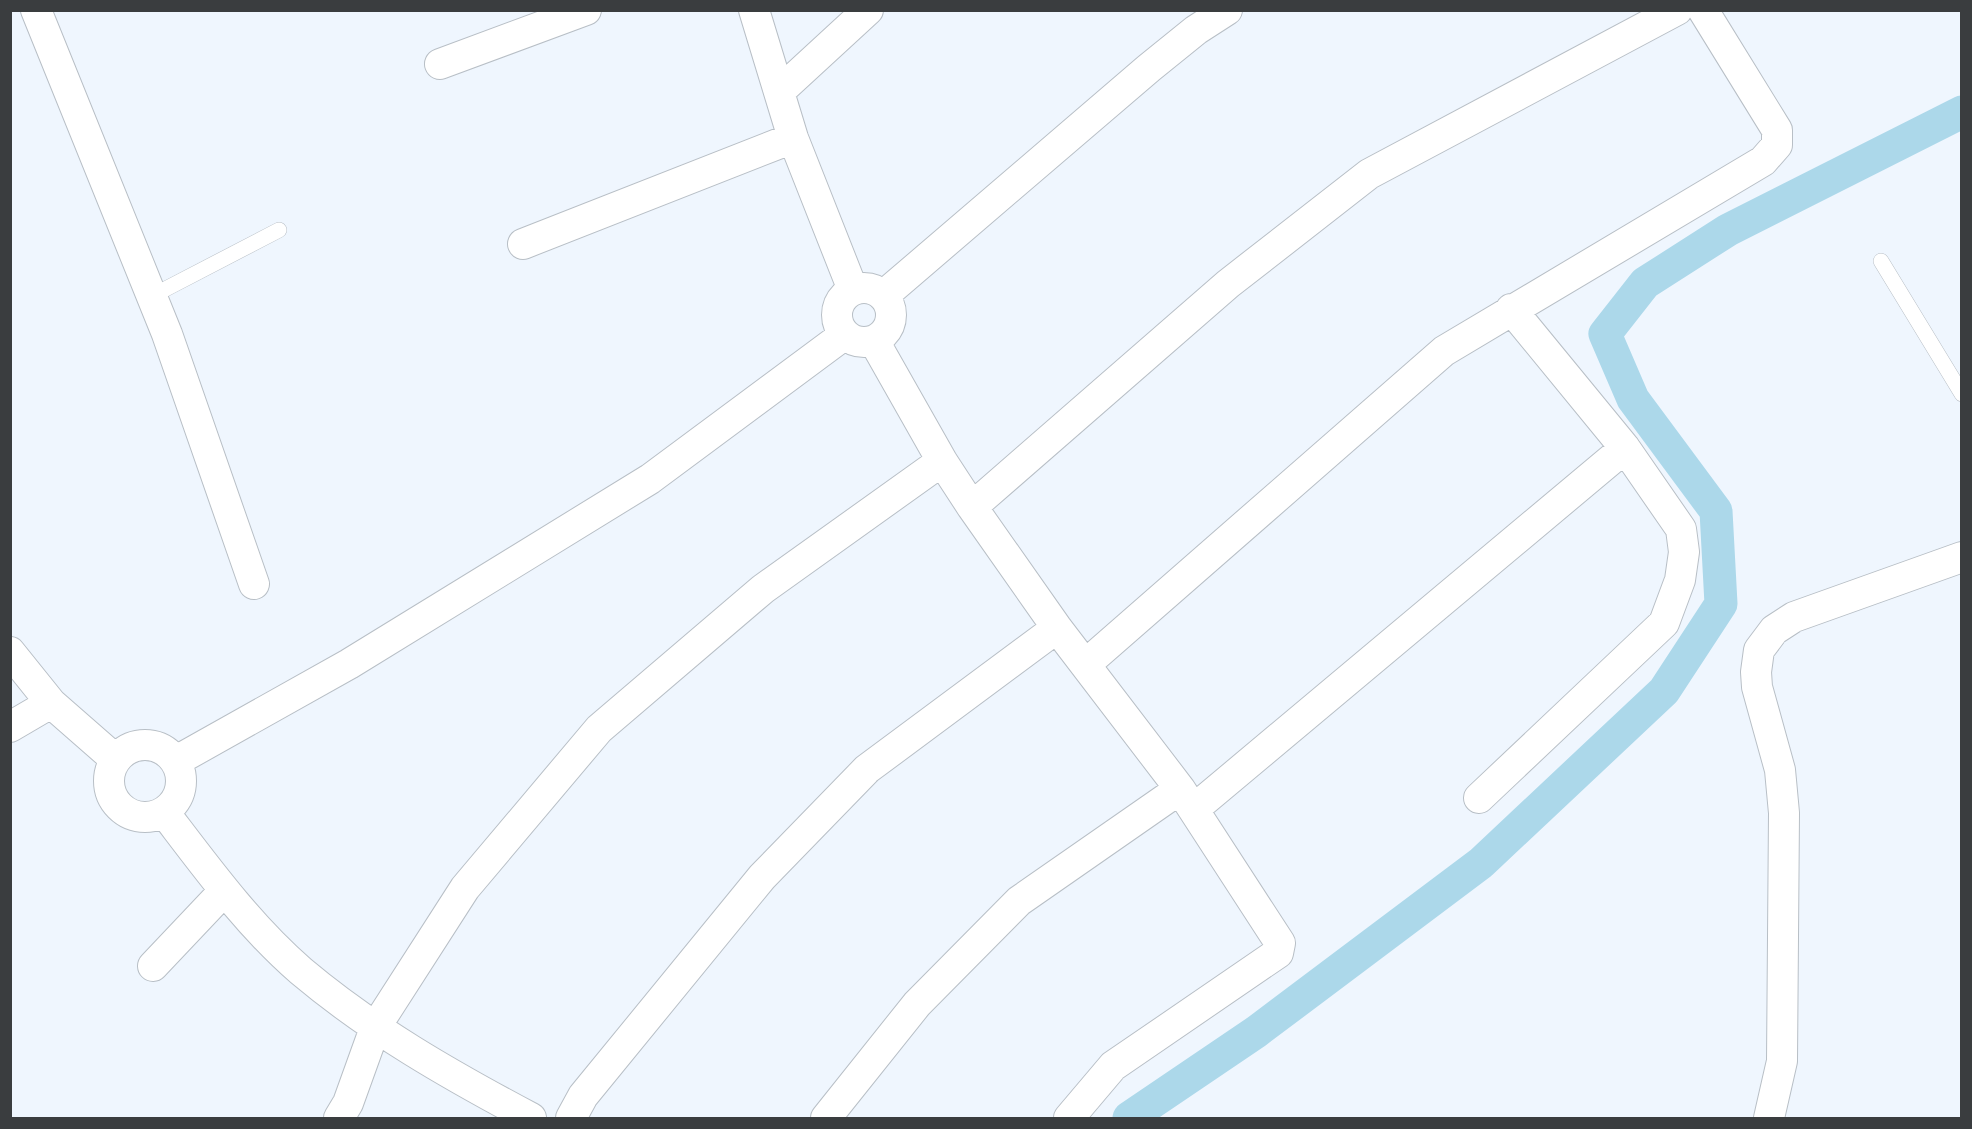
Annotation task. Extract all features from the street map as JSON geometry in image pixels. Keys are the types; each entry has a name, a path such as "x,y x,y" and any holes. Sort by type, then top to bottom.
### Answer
{"street":[{"path":"36,10 152,296 254,584"},
{"path":"440,63 586,10"},
{"path":"754,10 793,138 853,290"},
{"path":"780,91 868,10"},
{"path":"884,296 1149,68 1196,30 1227,10"},
{"path":"972,507 1228,284 1369,174 1677,10"},
{"path":"1086,664 1444,351 1763,161 1777,145 1777,130 1703,10"},
{"path":"523,244 793,138"},
{"path":"864,288 884,296 889,305 889,326 874,341 863,343 843,335 836,315 844,295 853,290 864,288"},
{"path":"1479,798 1664,623 1680,580 1684,552 1681,529 1625,448 1511,309"},
{"path":"176,761 349,664 650,479 843,335"},
{"path":"874,341 942,461 972,507 1058,628 1187,799 1280,943 1278,953 1113,1066 1069,1119"},
{"path":"826,1119 917,1004 1019,902 1187,799 1625,448"},
{"path":"339,1119 348,1103 375,1028 465,888 599,729 763,589 942,461"},
{"path":"1769,1119 1782,1061 1784,813 1780,770 1757,687 1760,650 1774,630 1794,617 1962,557"},
{"path":"571,1119 583,1096 762,877 867,770 1058,628"},
{"path":"10,652 51,703 116,759"},
{"path":"10,727 51,703"},
{"path":"146,744 168,752 176,761 182,783 179,794 164,812 153,817 141,817 128,813 119,806 108,783 116,759 124,751 146,744"},
{"path":"164,812 224,891 300,970 375,1028 465,1083 531,1119"},
{"path":"153,966 224,891"}],"lane":[{"path":"152,296 279,230"},
{"path":"1881,261 1962,394"}],"waterway":[{"path":"1129,1118 1256,1032 1481,863 1664,691 1721,604 1716,511 1633,399 1605,334 1645,283 1728,230 1962,112"}]}
